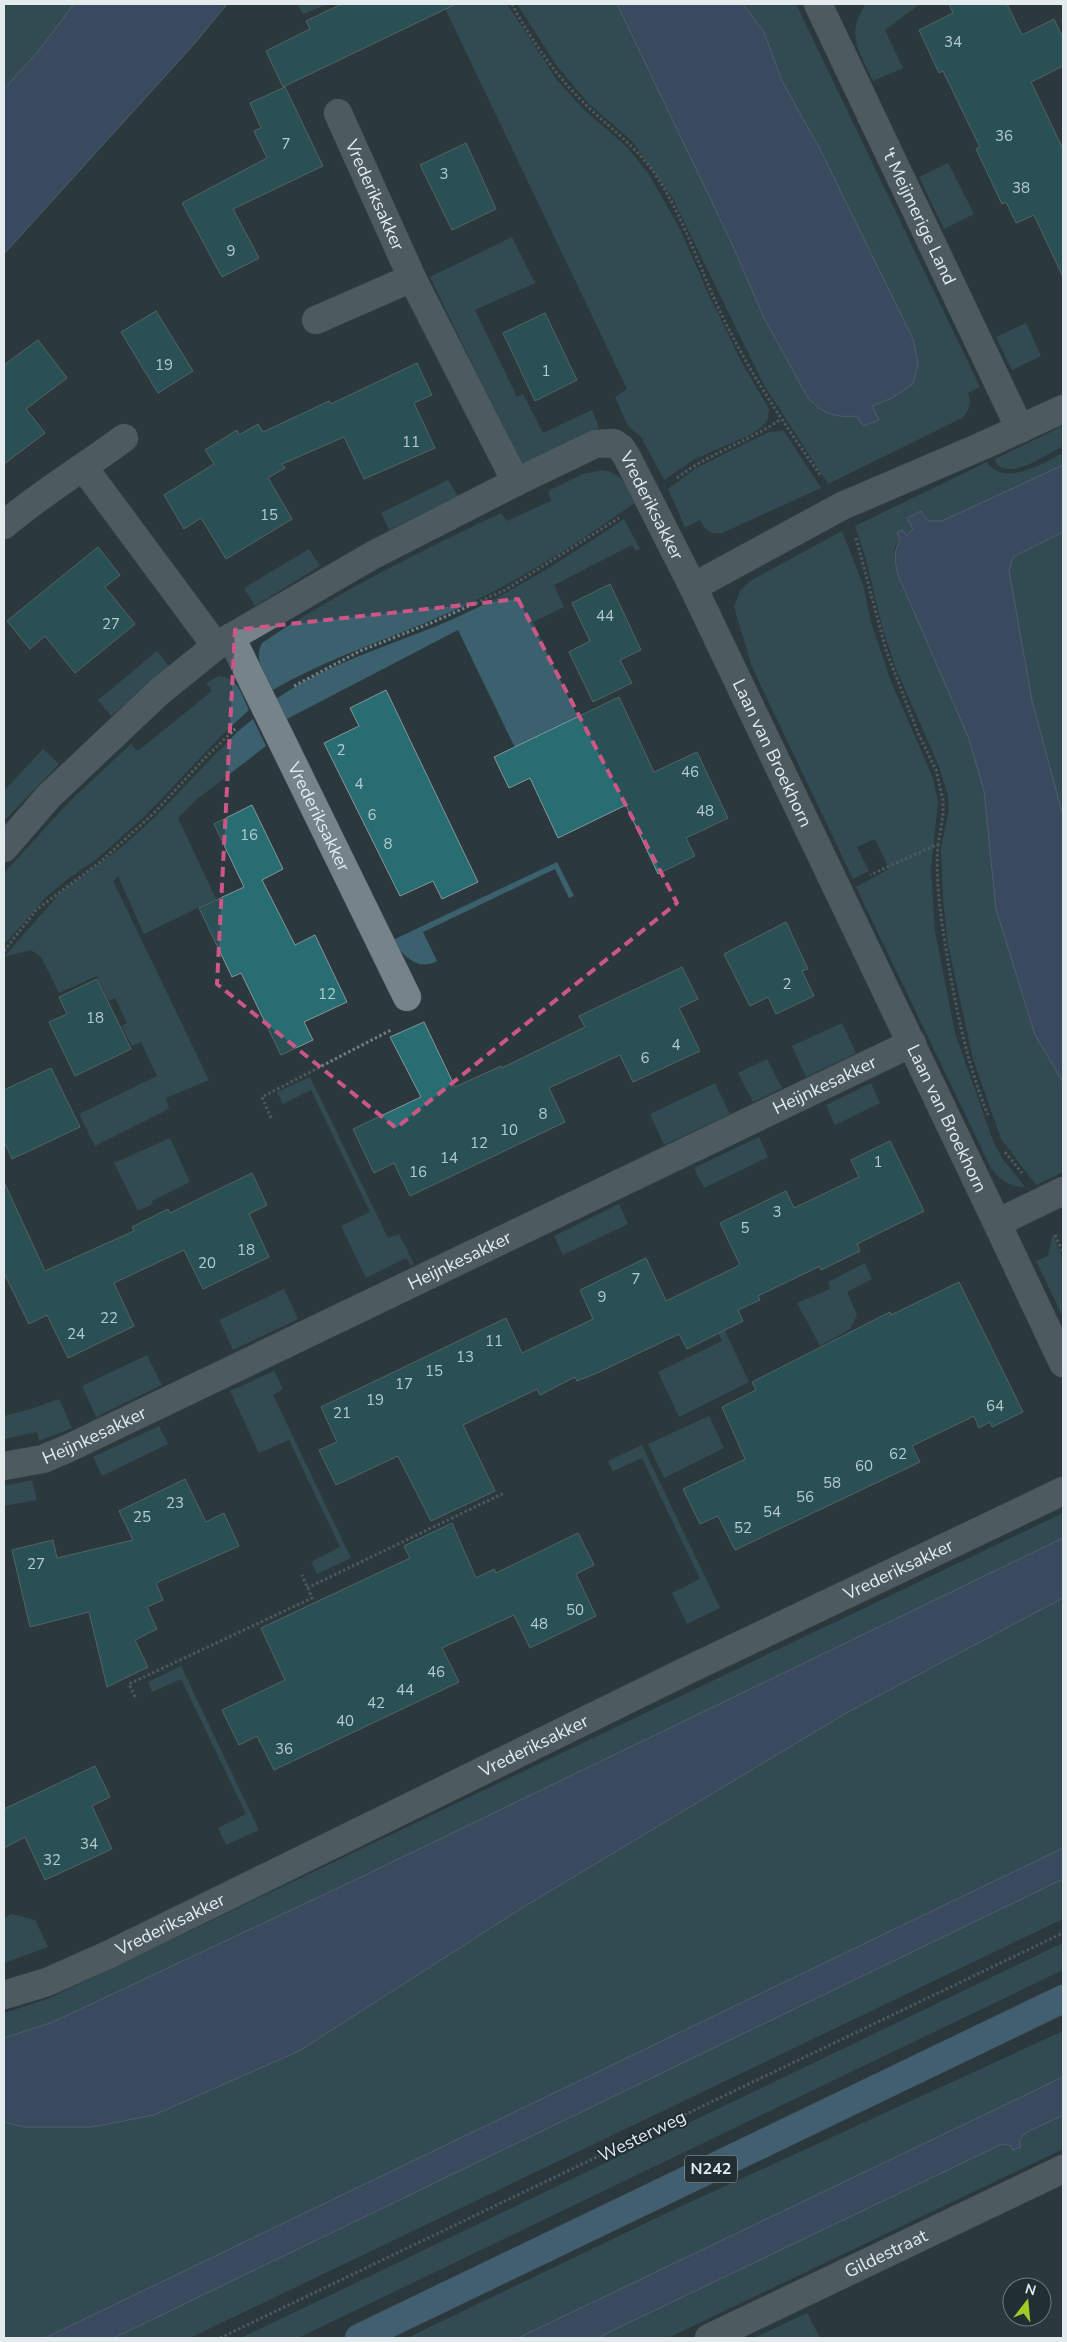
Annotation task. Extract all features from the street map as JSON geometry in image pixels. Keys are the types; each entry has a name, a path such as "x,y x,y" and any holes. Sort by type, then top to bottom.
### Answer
{"main road":[{"name":"N242","path":"359,2338 1063,1999"}],"street":[{"name":"'t Meijmerige Land","path":"824,6 1020,429"},
{"name":"Vrederiksakker","path":"338,112 412,278 516,482"},
{"path":"316,320 412,278"},
{"path":"693,587 842,506 1063,409"},
{"path":"4,525 26,506 84,468 124,438"},
{"name":"Vrederiksakker","path":"4,848 49,796 159,692 224,642 373,555 595,444 614,443 621,448 693,587"},
{"name":"Vrederiksakker","path":"84,468 224,642 262,703 407,996"},
{"name":"Laan van Broekhorn","path":"693,587 997,1223"},
{"name":"Heijnkesakker","path":"4,1466 42,1459 69,1448 912,1042"},
{"path":"1052,1197 997,1223 1063,1363"},
{"name":"Vrederiksakker","path":"4,1995 47,1982 110,1954 688,1670 1063,1490"},
{"name":"Gildestraat","path":"709,2338 1063,2169"}],"path":[{"path":"512,4 531,37 559,75 583,102 630,143 655,175 684,226 717,305 750,371 780,419 842,506 854,533 886,650 918,733 936,770 943,800 943,816 936,872 951,977 972,1071 990,1120"},
{"path":"4,951 36,910 99,863 154,813 205,758 262,703 360,651 431,623 505,590 649,500 696,463 764,431 780,419"},
{"path":"838,889 938,844"},
{"path":"271,1118 262,1097 416,1017 407,996"},
{"path":"1004,1151 1030,1184 1052,1197"},
{"path":"307,1588 504,1493"},
{"path":"135,1697 129,1684 312,1598 302,1575"},
{"name":"Westerweg","path":"220,2338 1063,1933"}],"highlighted area":[{"path":"518,599 677,903 396,1128 217,984 235,630"}],"shaded area":[{"path":"4,4 74,4 40,49 4,89"},
{"path":"74,4 227,4 195,43 4,254 4,89 40,49"},
{"path":"297,4 328,4 303,14"},
{"path":"443,4 507,4 557,80 584,110 626,146 648,173 679,227 741,361 769,409 768,419 764,425 750,435 695,459 664,480 641,437 628,426 615,397 627,389"},
{"path":"517,4 617,4 732,244 764,318 808,398 818,407 830,413 843,416 857,416 863,426 878,420 872,406 892,398 913,384 918,362 913,339 820,149 782,81 764,32 743,4 796,4 980,387 968,393 969,407 962,418 828,484 764,385 672,197 632,141 589,104 557,66"},
{"path":"617,4 743,4 764,32 782,81 820,149 913,339 918,363 913,384 892,398 872,406 879,420 863,426 857,416 830,414 819,408 808,398 764,318 732,244"},
{"path":"866,4 920,4 885,30 903,68 873,81 859,51 855,34 856,24"},
{"path":"948,163 974,214 944,229 919,177"},
{"path":"512,237 535,283 475,310 517,397 523,394 543,433 592,410 599,428 529,463 520,462 430,277"},
{"path":"1026,323 1041,356 1012,370 996,337"},
{"path":"1063,426 1063,446 1021,467 1013,469 997,465 995,459"},
{"path":"784,431 821,488 722,533 709,531 700,520 685,527 668,489 696,468 769,432"},
{"path":"1063,453 1063,465 942,521 928,521 921,511 907,518 913,529 900,539 894,552 898,575 969,739 984,791 996,909 1035,1035 1063,1082 1063,1172 1036,1185 1001,1139 973,1059 948,945 943,900 941,848 949,810 948,795 938,764 896,669 882,626 866,560 855,526 987,462 995,469 1004,473 1013,473 1034,467"},
{"path":"1063,465 1063,532 1013,557 1009,570 1032,701 1063,816 1063,1082 1035,1035 996,909 984,791 969,739 898,575 895,557 900,539 897,533 902,530 907,535 913,529 907,518 921,511 928,521 942,521"},
{"path":"602,470 619,477 627,486 636,502 591,533 520,577 471,603 359,649 294,678 273,690 259,661 262,643 349,590 409,558 501,513 507,521 551,501 548,491 583,474"},
{"path":"448,480 458,496 389,530 381,513"},
{"path":"624,519 640,549 635,550 632,545 554,585 564,607 533,622 584,730 533,785 458,630 287,719 276,699 296,686 338,665 446,622 493,600 560,561"},
{"path":"842,531 863,585 871,622 890,679 933,778 938,803 931,867 935,931 955,1033 993,1141 1002,1158 1025,1187 1014,1186 1005,1182 991,1168 856,887 889,869 875,839 857,847 869,871 853,879 752,667 734,607 740,591 750,581"},
{"path":"1063,532 1063,816 1032,701 1009,570 1013,557"},
{"path":"309,549 320,566 255,606 244,588"},
{"path":"157,651 170,667 111,716 98,700"},
{"path":"219,676 235,683 249,710 222,735 145,816 98,858 46,897 4,945 4,873 70,801 131,744 138,751 212,691 206,683"},
{"path":"253,719 266,746 196,800 178,818 216,899 144,934 118,876 113,881 209,1080 166,1098 169,1109 95,1146 79,1114 157,1076 141,1042 132,1046 121,1026 127,1023 115,998 109,1001 97,976 59,993 41,957 31,950 4,957 60,893 123,846 156,816 237,732"},
{"path":"43,749 59,764 6,819 4,817 4,791"},
{"path":"557,862 574,896 569,898 555,869 423,932 437,961 430,964 417,963 411,960 393,940"},
{"path":"842,1023 856,1053 806,1077 792,1046"},
{"path":"767,1059 782,1088 753,1102 738,1073"},
{"path":"310,1077 388,1238 399,1234 414,1264 411,1266 406,1258 366,1278 341,1226 370,1212 311,1090 283,1104 277,1092"},
{"path":"715,1083 730,1114 664,1145 650,1114"},
{"path":"871,1083 880,1103 835,1125 826,1105"},
{"path":"759,1137 768,1157 704,1188 694,1168"},
{"path":"170,1138 190,1182 152,1201 153,1204 138,1211 114,1163"},
{"path":"619,1204 628,1224 563,1255 554,1236"},
{"path":"1053,1234 1063,1259 1063,1317 1036,1261 1048,1256"},
{"path":"865,1263 872,1279 847,1292 857,1315 850,1329 820,1346 797,1303 830,1289 828,1282"},
{"path":"703,1285 749,1382 679,1417 658,1372 722,1341 697,1288"},
{"path":"284,1289 298,1319 233,1350 219,1320"},
{"path":"147,1355 162,1385 96,1417 82,1386"},
{"path":"274,1371 283,1389 273,1395 351,1558 317,1574 311,1562 340,1547 289,1440 259,1453 230,1391"},
{"path":"59,1399 72,1428 39,1441 37,1432 4,1439 4,1416"},
{"path":"709,1416 724,1448 664,1478 648,1444"},
{"path":"159,1426 168,1444 102,1476 93,1457"},
{"path":"642,1445 720,1608 687,1624 672,1593 700,1579 642,1458 613,1471 608,1461"},
{"path":"32,1480 37,1500 4,1506 4,1486"},
{"path":"1063,1513 1063,1538 355,1880 53,2022 4,2038 4,2013 50,1998"},
{"path":"1063,1538 1063,1598 848,1712 522,1908 299,2051 154,2115 92,2127 24,2127 4,2122 4,2038 53,2022 355,1880"},
{"path":"1063,1598 1063,1848 45,2338 4,2338 4,2122 24,2127 92,2127 154,2115 299,2051 522,1908 848,1712"},
{"path":"181,1666 259,1830 226,1845 218,1828 246,1814 181,1679 152,1692 148,1682"},
{"path":"1063,1848 1063,1879 114,2338 45,2338"},
{"path":"1063,1879 1063,1919 190,2338 114,2338"},
{"path":"12,1914 35,1920 48,1947 4,1963 4,1918"},
{"path":"1063,1943 1063,1970 298,2338 241,2338"},
{"path":"1063,2031 1063,2077 518,2338 407,2338 673,2210"},
{"path":"1063,2077 1063,2115 1025,2133 1019,2141 1021,2147 1013,2150 1011,2146 1002,2144 597,2338 518,2338"},
{"path":"1063,2115 1063,2149 668,2338 597,2338 1002,2144 1020,2147 1019,2141 1025,2133"},
{"path":"807,2313 820,2338 754,2338"}],"building":[{"path":"342,4 456,4 283,87 266,51 310,29 306,21"},
{"path":"949,4 1007,4 1022,35 1054,19 1063,38 1063,66 1031,82 1063,149 1063,277 1034,215 1016,223 1006,202 1002,204 976,149 980,147 943,71 939,73 919,30 953,13"},
{"path":"285,87 323,166 233,209 259,258 222,277 182,203 267,158 254,131 261,128 250,103"},
{"path":"466,143 496,209 452,230 420,165"},
{"path":"156,311 193,371 158,393 121,332"},
{"path":"545,313 577,380 535,401 503,333"},
{"path":"38,340 67,378 26,409 45,433 4,464 4,365"},
{"path":"417,363 432,395 414,403 435,448 364,479 344,437 282,464 285,468 268,478 292,519 226,559 201,518 184,529 164,495 214,464 205,450 237,430 239,435 258,424 263,432 329,401 331,404"},
{"path":"98,547 120,575 105,587 135,624 75,673 45,636 30,649 7,621"},
{"path":"610,584 641,650 620,660 632,683 593,702 569,652 590,641 572,603"},
{"path":"386,690 478,882 442,899 433,881 400,896 324,743 359,726 350,708"},
{"path":"619,697 654,772 697,752 728,818 686,838 695,856 658,874 626,805 558,838 530,778 509,788 494,757"},
{"path":"252,805 283,869 262,880 295,945 315,935 347,1002 304,1022 313,1040 281,1055 241,973 232,977 199,908 244,887 214,824"},
{"path":"786,922 808,969 802,971 814,996 776,1014 768,997 750,1006 724,954"},
{"path":"682,967 698,999 679,1008 700,1051 633,1082 620,1055 549,1088 565,1122 410,1196 394,1163 374,1173 353,1129 421,1097 390,1037 424,1022 455,1087 501,1066 502,1068 585,1027 579,1016"},
{"path":"97,979 131,1049 75,1076 49,1022 67,1014 59,997"},
{"path":"51,1068 80,1127 12,1159 4,1141 4,1090"},
{"path":"890,1141 924,1211 857,1244 860,1251 821,1270 820,1266 758,1296 760,1300 738,1310 743,1321 687,1349 679,1334 577,1381 575,1377 540,1395 537,1389 463,1425 495,1491 431,1521 398,1456 336,1485 319,1450 337,1442 321,1407 506,1318 522,1353 593,1319 580,1290 646,1258 666,1301 740,1265 720,1223 786,1191 794,1208 859,1177 851,1160"},
{"path":"252,1173 267,1205 249,1214 269,1257 203,1289 184,1250 114,1283 134,1326 68,1358 47,1315 29,1324 4,1273 4,1182 45,1271 134,1231 132,1227 168,1209 170,1213"},
{"path":"959,1282 1023,1412 992,1427 990,1422 979,1428 974,1416 912,1446 920,1462 735,1550 718,1516 700,1524 683,1489 745,1459 722,1407 756,1390 752,1382 890,1312 891,1315"},
{"path":"185,1479 206,1522 224,1513 239,1546 156,1583 163,1600 147,1607 157,1629 135,1640 148,1667 107,1687 89,1612 30,1627 12,1550 53,1540 57,1558 133,1540 119,1511"},
{"path":"452,1523 476,1578 494,1569 496,1573 578,1533 594,1565 576,1574 596,1616 530,1648 514,1615 442,1648 459,1682 274,1770 257,1736 239,1745 222,1710 285,1680 261,1628 410,1558 404,1546"},
{"path":"95,1766 110,1797 92,1806 112,1849 45,1880 25,1837 4,1848 4,1809"}]}
